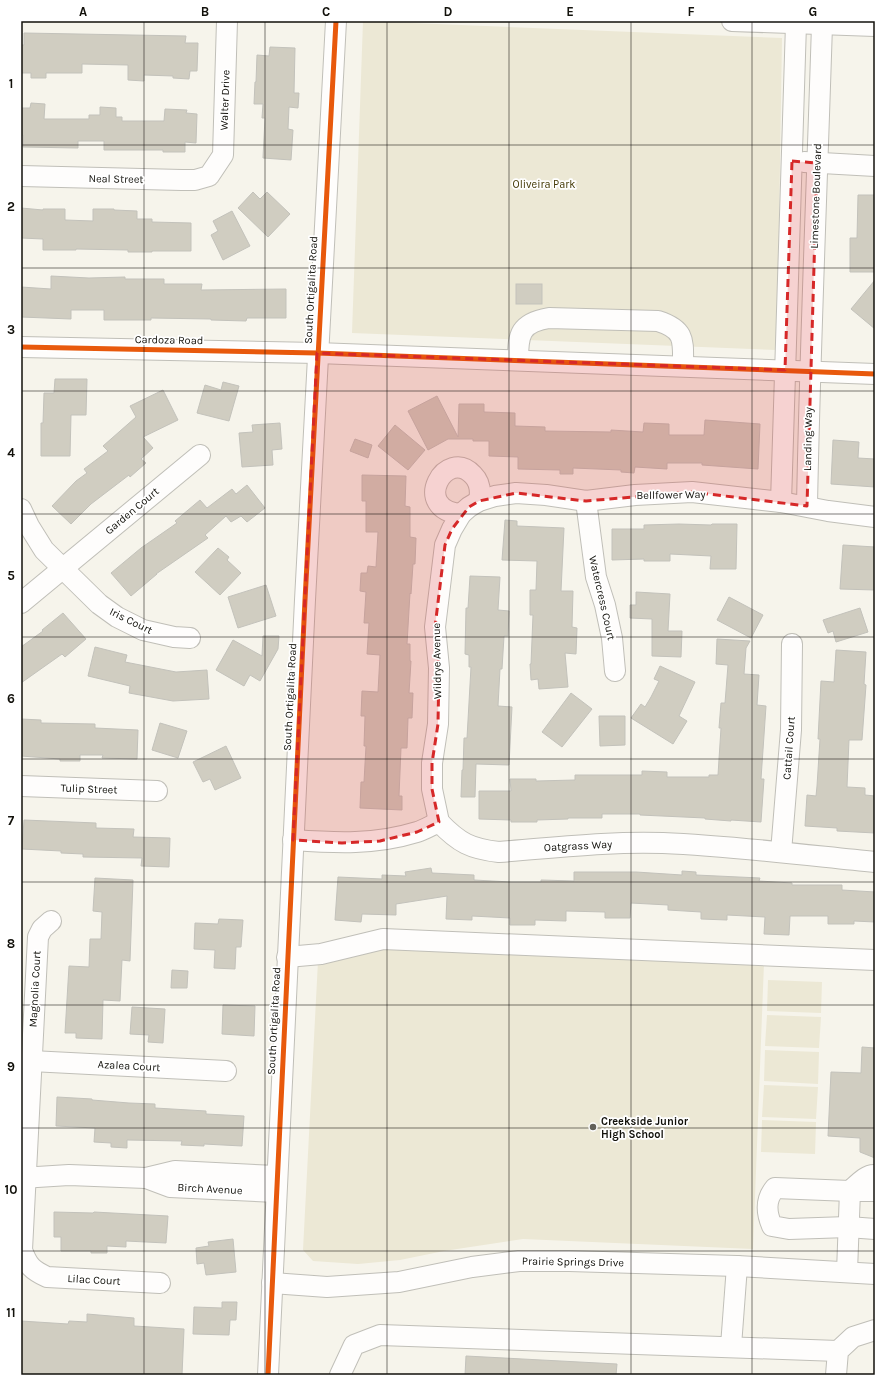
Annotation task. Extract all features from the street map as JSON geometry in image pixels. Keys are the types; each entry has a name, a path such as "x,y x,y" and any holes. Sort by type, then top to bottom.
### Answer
{"street":[{"name":"Walter Drive","path":"210,176 223,155 227,21"},
{"name":"South Ortigalita Road","path":"268,1375 317,353 336,21"},
{"path":"732,21 797,22 875,26"},
{"path":"781,502 797,22"},
{"name":"Limestone Boulevard","path":"810,372 818,163 821,23"},
{"path":"792,161 875,166"},
{"name":"Neal Street","path":"21,176 182,180 195,180 210,176"},
{"path":"518,360 518,344 520,336 526,327 535,320 548,318 658,321 668,324 678,331 683,341 683,366"},
{"name":"Cardoza Road","path":"21,347 317,353 875,374"},
{"name":"Landing Way","path":"807,506 810,372"},
{"name":"Garden Court","path":"21,603 200,455"},
{"name":"Bellfower Way","path":"470,507 495,496 516,493 546,495 586,501 635,495 692,492 781,502 828,511 875,517"},
{"name":"Watercress Court","path":"586,501 596,577 605,604 612,638 615,671"},
{"name":"Wildrye Avenue","path":"439,822 432,789 432,763 438,724 439,668 435,627 445,545 452,529 470,507"},
{"name":"Iris Court","path":"21,509 29,526 44,550 99,604 116,616 143,630 174,637 190,638"},
{"name":"Cattail Court","path":"781,852 791,730 792,644"},
{"name":"Tulip Street","path":"21,786 157,791"},
{"path":"293,840 342,843 380,841 417,832 439,822"},
{"name":"Oatgrass Way","path":"439,822 452,836 470,846 491,851 604,844 662,843 781,852 875,862"},
{"name":"Magnolia Court","path":"31,1267 27,1263 22,1250 23,1178 32,1061 38,938 42,929 51,921"},
{"path":"288,957 321,954 383,939 875,960"},
{"name":"Azalea Court","path":"32,1061 226,1070"},
{"name":"Birch Avenue","path":"23,1178 69,1174 146,1178 175,1171 276,1184"},
{"path":"847,1272 850,1191 859,1182 871,1174 875,1175"},
{"path":"875,1191 775,1188 769,1195 767,1215 772,1226 789,1229 848,1227 875,1229"},
{"name":"Prairie Springs Drive","path":"272,1284 327,1287 399,1282 472,1267 519,1261 737,1266 875,1274"},
{"path":"731,1346 737,1266"},
{"name":"Lilac Court","path":"31,1267 35,1272 47,1278 160,1283"},
{"path":"836,1375 838,1351 853,1337 875,1330"},
{"path":"340,1375 354,1345 380,1335 731,1346 838,1351"}],"highlighted area":[{"path":"792,161 817,163 807,506 692,492 586,501 516,493 479,501 469,507 452,529 445,545 435,627 439,668 438,724 432,763 432,789 439,822 417,832 380,841 342,843 293,840 317,353 785,370"}],"green space":[{"name":"Oliveira Park","path":"363,21 782,38 777,350 352,333"},
{"name":"Creekside Junior High School","path":"383,947 764,963 753,1249 523,1239 444,1251 400,1260 358,1264 313,1261 303,1250 318,961"},
{"path":"768,980 822,982 821,1013 767,1011"},
{"path":"767,1015 821,1017 819,1048 765,1046"},
{"path":"765,1050 819,1052 818,1084 764,1081"},
{"path":"764,1085 818,1087 816,1119 762,1117"},
{"path":"762,1120 816,1122 815,1154 761,1152"}],"building":[{"path":"24,33 186,36 185,43 198,43 197,71 190,71 189,79 173,78 173,76 144,75 144,81 128,80 128,65 82,64 82,73 46,73 46,78 31,78 31,73 21,73 21,45 24,45"},
{"path":"270,47 295,48 294,93 299,93 298,108 289,107 288,129 293,130 291,160 263,158 265,118 262,118 263,104 254,104 255,82 257,55 269,56"},
{"path":"31,103 45,104 44,119 89,119 89,115 100,115 100,107 116,108 116,117 122,117 122,121 164,121 165,109 187,110 186,113 197,114 196,143 185,142 185,152 163,152 163,150 104,150 104,141 78,141 78,148 23,147 23,135 21,135 21,108 30,108"},
{"path":"253,192 260,199 267,192 290,214 268,237 238,208"},
{"path":"858,195 875,195 875,272 850,272 850,238 857,238"},
{"path":"21,208 43,210 65,209 65,220 93,221 93,209 114,209 137,211 137,219 152,219 152,222 191,223 191,251 128,252 128,250 43,250 43,239 21,238"},
{"path":"232,211 250,246 223,260 211,235 218,231 213,221"},
{"path":"51,276 164,279 164,284 202,284 201,290 286,289 286,318 247,318 246,321 151,318 151,320 104,320 104,310 71,310 71,319 21,317 21,287 51,289"},
{"path":"875,280 875,329 851,309"},
{"path":"516,284 542,284 542,304 516,304"},
{"path":"55,379 87,379 86,415 71,415 70,456 41,456 41,423 43,423 44,393 54,393"},
{"path":"223,382 239,386 229,421 197,413 205,385 221,390"},
{"path":"163,390 178,420 143,437 153,448 141,459 146,463 130,477 129,475 91,504 71,524 52,506 76,481 87,473 84,469 108,451 103,446 136,417 130,406"},
{"path":"437,396 458,437 459,404 484,404 484,412 515,413 515,426 545,427 545,431 611,432 611,430 643,432 644,423 669,424 669,435 704,435 705,420 760,424 758,469 702,465 702,463 667,463 667,469 635,467 634,473 621,472 621,470 573,468 573,474 560,474 560,470 518,469 518,457 489,456 489,441 473,441 473,439 448,439 428,450 408,411"},
{"path":"280,423 282,449 272,450 273,465 242,467 239,433 253,432 252,425"},
{"path":"395,425 425,450 408,470 378,446"},
{"path":"355,439 372,445 368,458 350,451"},
{"path":"833,440 859,442 858,458 875,459 875,487 831,484"},
{"path":"362,475 406,476 405,506 410,507 410,537 416,538 415,564 413,564 411,594 410,593 407,644 410,644 411,661 409,693 413,693 412,718 408,718 407,748 401,748 399,796 402,796 402,810 360,808 361,782 364,782 366,746 364,746 365,716 361,716 362,691 378,692 380,655 367,654 369,623 364,623 366,592 360,591 361,573 367,573 368,566 376,567 378,532 366,532 366,501 362,501"},
{"path":"247,485 265,508 247,522 241,516 231,522 226,516 205,535 208,538 156,574 131,596 111,573 141,548 177,523 175,521 200,500 207,508 232,489 236,494"},
{"path":"505,520 517,521 517,526 564,528 561,591 573,591 572,627 577,628 576,654 565,653 568,687 539,689 538,679 531,680 530,664 533,615 530,615 530,590 536,590 537,561 502,560"},
{"path":"737,524 736,569 710,569 711,556 670,554 670,561 644,561 644,559 612,560 612,529 644,529 644,525"},
{"path":"843,545 875,547 875,590 840,589"},
{"path":"218,548 229,557 227,560 241,573 220,595 195,572"},
{"path":"470,576 500,577 498,610 509,611 508,636 504,636 502,669 500,669 498,706 512,707 509,765 476,764 475,797 461,797 464,738 467,738 471,667 469,667 469,655 465,654 466,608 468,608"},
{"path":"266,585 276,616 238,628 228,597"},
{"path":"636,592 670,594 668,631 682,631 681,657 652,656 652,619 630,618 630,605 636,605"},
{"path":"729,597 763,615 751,638 717,620"},
{"path":"860,608 868,632 836,642 833,631 828,633 823,620"},
{"path":"63,613 86,639 65,657 62,654 21,683 21,647 43,631 42,630"},
{"path":"263,636 279,636 278,649 260,681 250,675 244,686 216,670 233,640 262,656"},
{"path":"717,639 750,641 746,648 744,674 759,675 757,705 766,706 761,779 764,779 761,822 640,814 602,814 602,818 568,818 537,820 537,822 511,822 511,820 479,819 479,791 511,791 510,779 536,779 536,781 575,780 575,775 642,775 642,771 667,772 667,777 709,777 709,775 718,775 721,703 725,703 728,665 716,664"},
{"path":"95,647 127,655 125,662 176,672 207,670 209,699 173,701 129,693 130,686 88,676"},
{"path":"836,650 866,652 864,684 866,685 862,740 849,740 847,787 865,788 865,795 875,796 875,833 837,831 837,828 805,826 807,795 816,796 820,739 818,739 821,681 834,682"},
{"path":"660,666 695,682 679,716 687,721 673,744 631,718 641,704 645,707 651,697 659,681 654,679"},
{"path":"571,693 592,709 562,747 542,732"},
{"path":"599,716 625,716 625,745 600,746"},
{"path":"21,719 41,720 41,723 95,724 95,728 138,730 137,759 102,758 103,755 80,755 80,761 60,761 60,759 21,756"},
{"path":"160,723 187,731 178,758 152,750"},
{"path":"226,746 241,778 215,790 210,779 203,782 193,762"},
{"path":"24,820 96,823 96,828 134,829 133,837 170,838 169,867 141,866 142,858 83,857 83,854 61,853 61,851 22,849"},
{"path":"431,868 432,873 474,875 474,880 511,882 541,882 541,880 574,881 574,872 636,872 682,875 682,871 696,872 696,875 760,878 759,881 792,883 792,885 842,885 842,890 875,892 875,922 854,921 854,924 828,924 828,916 790,916 789,935 764,934 765,917 727,915 727,920 701,919 701,912 668,910 668,905 631,903 630,918 605,918 605,912 566,911 566,921 535,920 535,925 510,925 510,918 472,916 472,920 446,919 447,896 396,904 396,915 362,914 361,922 335,920 338,877 382,879 382,875 406,876 405,872"},
{"path":"95,878 133,880 130,961 122,960 120,1001 103,1000 102,1039 76,1038 76,1033 65,1033 69,966 89,967 90,939 101,939 102,912 93,911"},
{"path":"219,919 243,920 241,947 236,947 235,969 214,968 215,950 194,949 195,923 218,924"},
{"path":"172,970 188,971 187,988 171,988"},
{"path":"223,1005 255,1006 254,1036 222,1034"},
{"path":"132,1007 165,1009 163,1043 148,1042 149,1035 130,1034"},
{"path":"862,1047 875,1048 875,1158 860,1152 860,1138 828,1136 831,1072 861,1073"},
{"path":"57,1097 155,1104 155,1108 206,1111 206,1114 244,1116 242,1146 204,1144 204,1146 181,1145 182,1141 127,1140 127,1148 111,1147 111,1143 94,1142 95,1128 56,1126"},
{"path":"54,1212 94,1212 168,1216 166,1243 126,1241 126,1247 107,1246 107,1253 91,1253 91,1251 61,1251 61,1237 54,1237"},
{"path":"233,1239 236,1272 206,1275 204,1263 197,1264 196,1248 209,1246 208,1242"},
{"path":"222,1302 237,1302 236,1320 230,1320 229,1335 193,1334 194,1307 222,1308"},
{"path":"87,1314 134,1318 134,1326 184,1329 182,1375 21,1375 21,1321 68,1324 69,1321 87,1322"},
{"path":"466,1356 617,1364 616,1375 465,1375"}],"cycle path":[{"path":"268,1375 292,867 326,190 336,21"},
{"path":"21,347 317,353 875,374"}],"place":[{"name":"Creekside Junior High School","path":"593,1127"}]}
